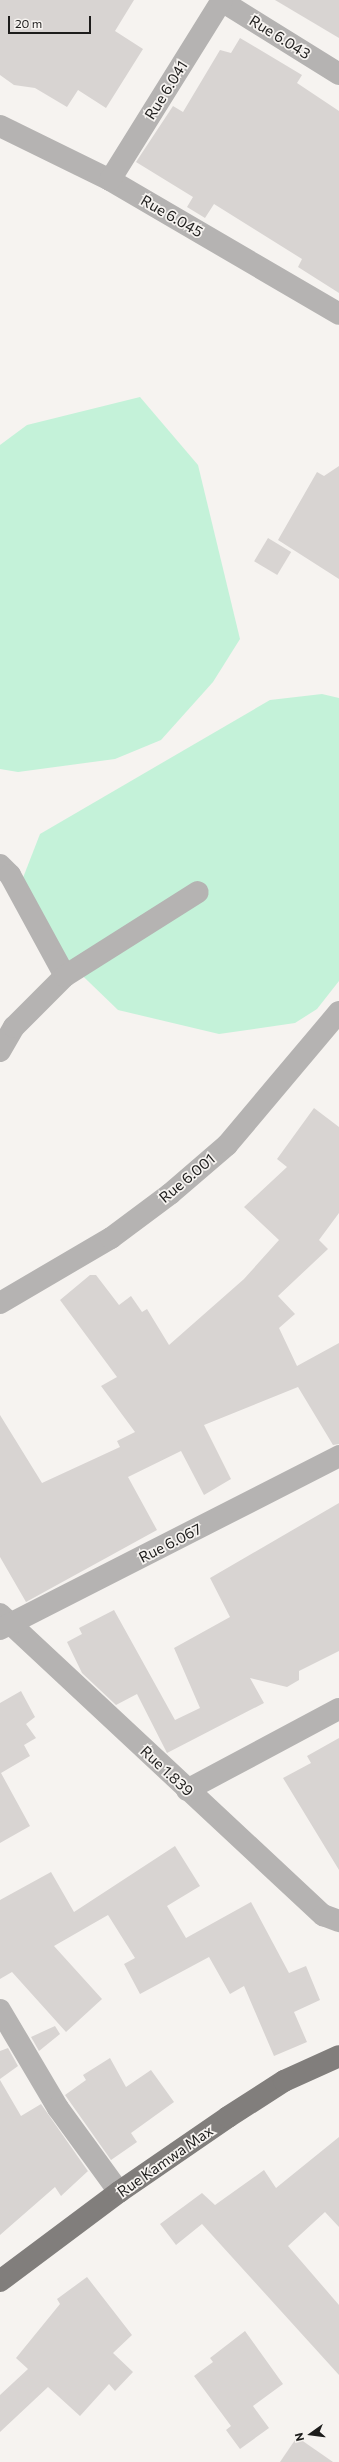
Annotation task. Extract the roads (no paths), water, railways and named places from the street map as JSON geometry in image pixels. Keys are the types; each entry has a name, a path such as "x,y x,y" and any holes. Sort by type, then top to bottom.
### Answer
{"main road":[{"name":"Rue Kamwa Max","path":"0,2281 119,2192 284,2081 339,2056"}],"street":[{"name":"Rue 6.043","path":"221,0 339,74"},
{"name":"Rue 6.041","path":"110,180 221,0"},
{"name":"Rue 6.045","path":"0,126 110,180 339,314"},
{"path":"0,865 10,875 65,976"},
{"path":"0,1052 14,1027 65,976 198,892"},
{"name":"Rue 6.001","path":"0,1303 111,1238 170,1194 227,1145 339,1012"},
{"name":"Rue 6.067","path":"4,1622 339,1456"},
{"name":"Rue 1.839","path":"4,1622 323,1915 339,1921"},
{"path":"187,1790 339,1710"},
{"path":"0,2010 58,2108 119,2192"}]}
